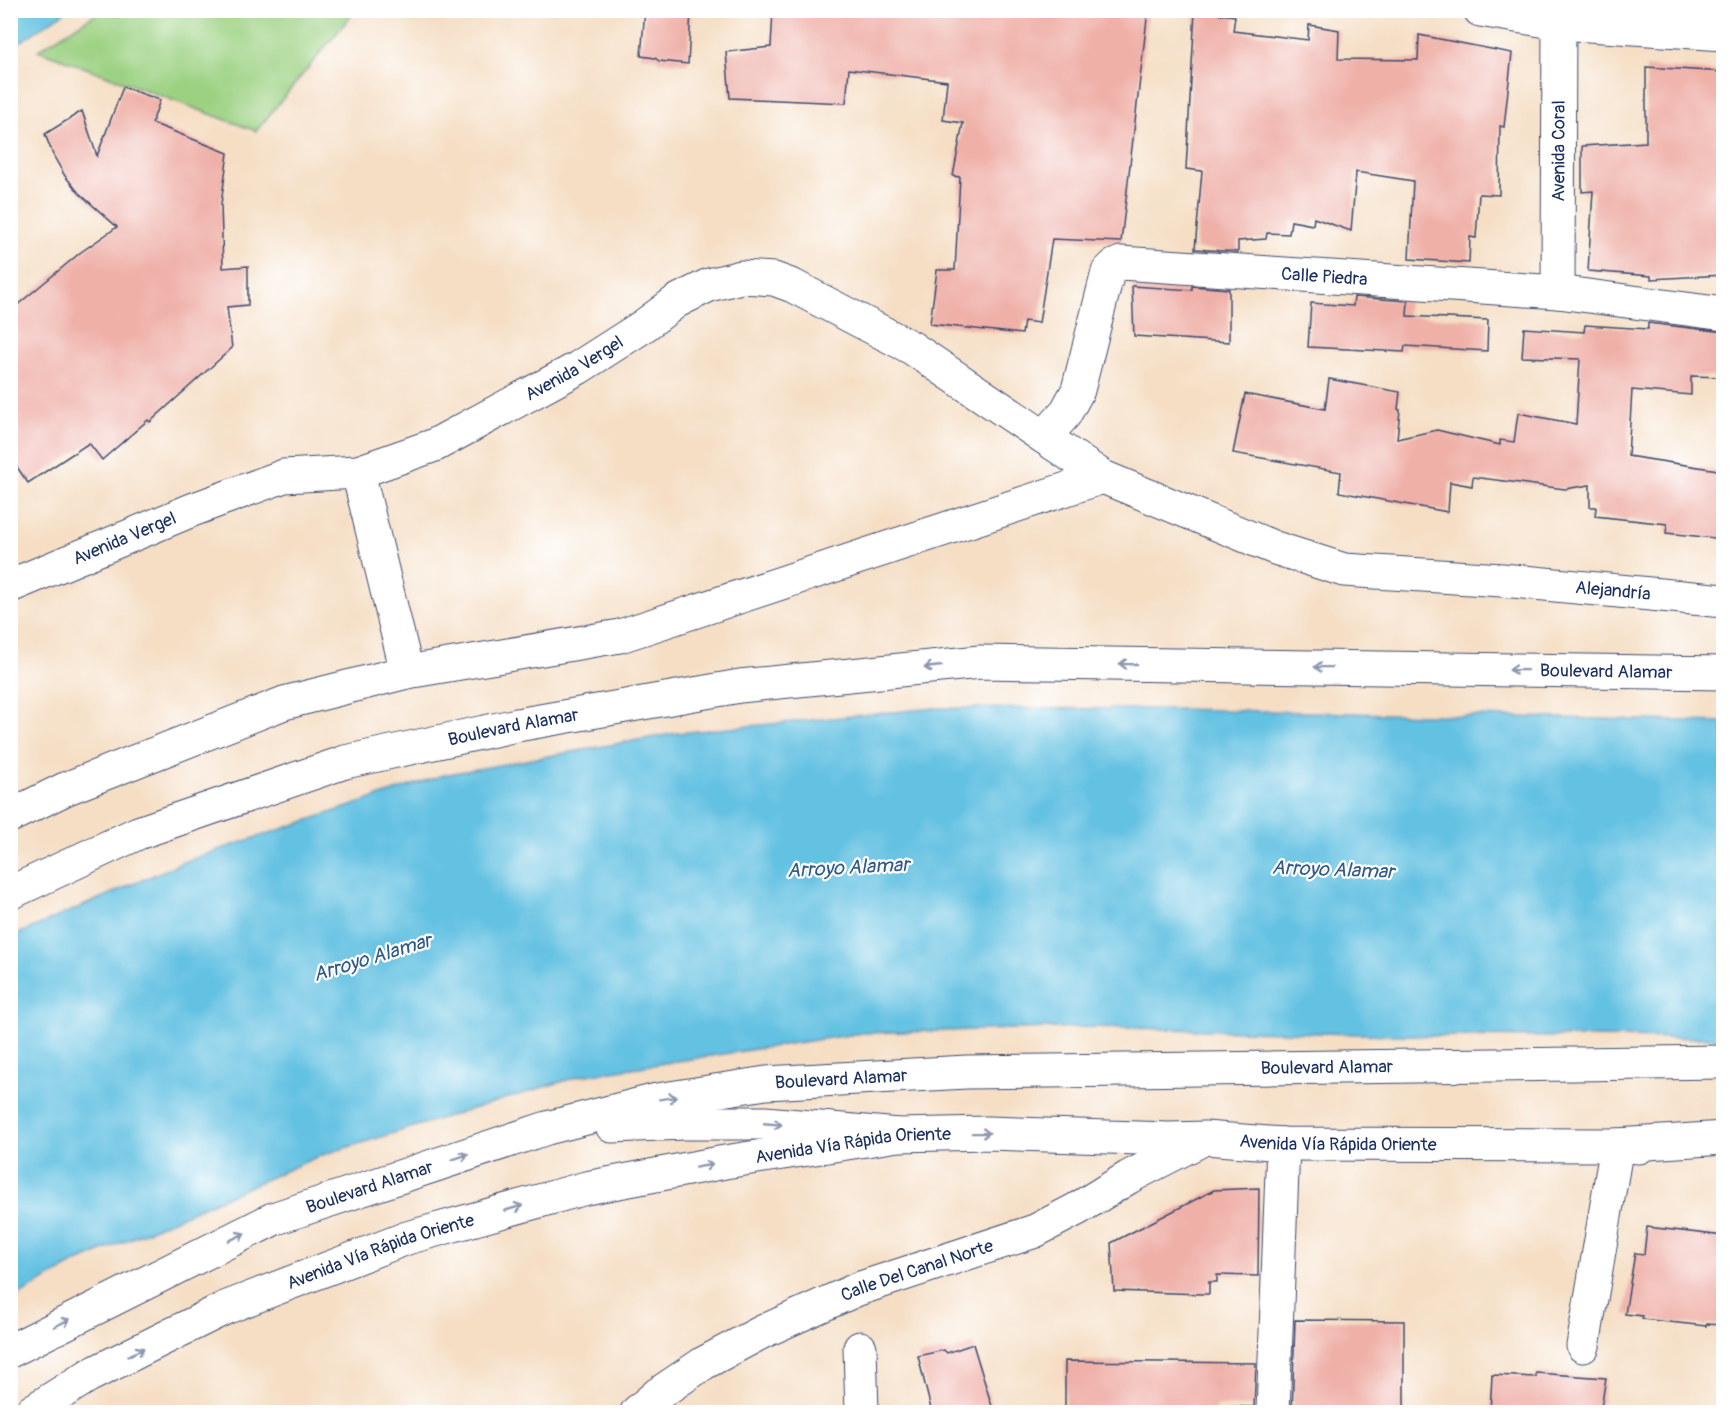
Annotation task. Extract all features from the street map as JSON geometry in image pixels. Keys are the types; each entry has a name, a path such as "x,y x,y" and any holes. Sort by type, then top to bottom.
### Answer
{"main road":[{"path":"1480,10 1724,34"},
{"name":"Avenida Coral","path":"1558,292 1559,17"},
{"name":"Calle Piedra","path":"1044,437 1065,414 1078,390 1108,272 1121,263 1558,292 1724,314"},
{"name":"Avenida Vergel","path":"10,586 192,510 284,476 358,472 435,445 578,368 678,301 709,285 741,277 774,279 784,282 912,348 1103,477"},
{"path":"358,472 407,672"},
{"path":"10,816 65,789 284,703 407,672 620,636 1103,477"},
{"name":"Alejandría","path":"1103,477 1275,548 1344,570 1502,580 1724,601"},
{"name":"Boulevard Alamar","path":"10,893 138,833 345,762 517,725 740,686 980,662 1724,673"},
{"name":"Boulevard Alamar","path":"10,1351 273,1220 547,1128 657,1100 766,1083 967,1072 1724,1062"},
{"path":"547,1128 684,1123 765,1124 898,1135"},
{"name":"Avenida Vía Rápida Oriente","path":"31,1413 88,1376 225,1308 407,1238 586,1188 725,1162 898,1135 988,1133 1169,1139 1205,1138 1283,1144 1617,1145 1724,1138"},
{"name":"Calle Del Canal Norte","path":"636,1413 658,1394 704,1363 762,1332 858,1289 1035,1231 1077,1209 1129,1177 1205,1138"},
{"path":"1273,1413 1283,1144"},
{"path":"1583,1346 1617,1145 1724,1155"},
{"path":"860,1348 862,1413"}],"green space":[{"path":"102,10 355,11 256,131 38,50"}],"water":[{"path":"11,10 66,10 66,11 11,48"},
{"name":"Arroyo Alamar","path":"935,708 1177,709 1723,722 1723,1038 1437,1036 1091,1027 862,1033 580,1076 319,1156 75,1263 11,1300 11,937 186,861 443,775 677,733"}],"building":[{"path":"645,10 691,10 688,64 659,61 655,58 641,56"},
{"path":"773,10 1148,10 1121,242 1052,239 1039,323 1024,321 1022,334 930,324 937,270 955,270 960,177 953,176 963,123 943,120 947,81 849,69 846,103 730,98 726,52 771,47"},
{"path":"1195,11 1235,16 1233,31 1308,40 1309,25 1339,30 1338,59 1418,60 1419,35 1512,53 1504,127 1500,126 1499,195 1479,194 1476,238 1470,237 1469,263 1409,259 1413,181 1356,172 1351,231 1314,218 1313,225 1291,221 1289,234 1267,233 1266,239 1238,241 1238,252 1195,249 1202,171 1186,169"},
{"path":"1646,67 1724,72 1724,275 1651,279 1651,276 1588,271 1593,191 1582,192 1582,146 1646,142"},
{"path":"123,87 160,100 152,123 228,153 221,204 223,268 248,266 248,305 227,307 232,348 150,422 148,420 102,460 89,443 28,483 10,457 10,311 81,252 117,227 79,193 65,176 53,155 45,134 82,111 97,156"},
{"path":"1132,286 1192,290 1192,286 1229,289 1229,342 1134,336"},
{"path":"1354,297 1408,301 1407,316 1488,320 1487,351 1405,346 1404,352 1308,347 1311,303 1353,306"},
{"path":"1648,323 1724,332 1724,377 1691,376 1691,395 1632,390 1628,456 1724,471 1724,539 1666,533 1667,524 1595,516 1596,507 1590,507 1590,485 1565,489 1473,477 1472,486 1450,482 1448,512 1339,492 1341,472 1233,453 1245,394 1325,409 1329,379 1400,392 1397,439 1437,430 1500,445 1500,440 1514,442 1518,413 1576,424 1580,359 1522,357 1524,328 1584,332 1585,325 1648,329"},
{"path":"1259,1188 1258,1276 1217,1275 1217,1282 1209,1282 1209,1294 1114,1291 1111,1243 1214,1190"},
{"path":"1647,1227 1724,1236 1720,1325 1707,1324 1706,1326 1642,1319 1643,1316 1625,1314 1635,1253 1644,1254"},
{"path":"1295,1320 1404,1321 1404,1413 1292,1413"},
{"path":"973,1344 994,1413 932,1413 918,1356 944,1350 947,1353"},
{"path":"1065,1361 1256,1363 1254,1407 1216,1406 1216,1413 1065,1413"},
{"path":"1536,1373 1606,1378 1600,1413 1490,1413 1492,1375 1536,1377"}]}
